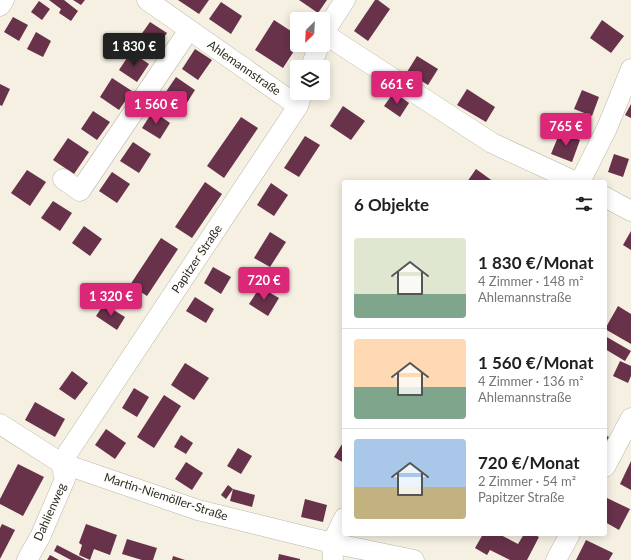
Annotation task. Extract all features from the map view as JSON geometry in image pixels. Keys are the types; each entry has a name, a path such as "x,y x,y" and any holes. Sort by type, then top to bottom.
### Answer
{"street":[{"path":"0,6 4,0"},
{"name":"Ahlemannstraße","path":"147,0 189,30 290,93"},
{"path":"330,22 345,0"},
{"path":"62,180 87,195 189,30"},
{"path":"330,38 492,143 572,180"},
{"path":"581,180 607,128 631,69"},
{"name":"Papitzer Straße","path":"61,463 299,100"},
{"path":"607,198 631,211"},
{"path":"607,463 631,418"},
{"name":"Martin-Niemöller-Straße","path":"0,424 61,463 198,510 332,551 414,560"},
{"name":"Dahlienweg","path":"27,560 40,536 66,479 61,463"},
{"path":"332,551 342,524"},
{"path":"556,560 569,536"}],"building":[{"path":"49,0 64,0 78,11 71,21 59,13 61,9"},
{"path":"73,0 85,0 81,5"},
{"path":"178,0 209,0 199,14"},
{"path":"299,0 327,0 319,12"},
{"path":"375,0 378,0 390,9 368,41 354,31"},
{"path":"39,1 50,9 42,20 31,12"},
{"path":"221,2 242,16 231,34 209,19"},
{"path":"13,17 28,25 19,41 4,32"},
{"path":"274,20 290,30 290,52 293,52 283,68 255,50"},
{"path":"602,20 624,36 611,53 590,38"},
{"path":"150,22 167,33 155,50 138,39"},
{"path":"36,32 51,41 43,57 27,49"},
{"path":"195,49 212,60 198,80 182,69"},
{"path":"131,52 149,64 137,82 119,70"},
{"path":"417,56 438,69 428,85 407,72"},
{"path":"176,77 195,90 183,109 163,96"},
{"path":"112,78 132,91 119,110 100,97"},
{"path":"0,84 10,89 2,106 0,105"},
{"path":"467,89 495,107 486,122 457,105"},
{"path":"582,90 599,97 592,116 574,109"},
{"path":"394,92 409,103 400,117 384,106"},
{"path":"631,104 631,118 625,115"},
{"path":"343,106 365,121 351,140 330,126"},
{"path":"93,111 110,122 97,140 81,129"},
{"path":"153,111 170,123 160,139 142,128"},
{"path":"241,117 258,128 224,178 207,166"},
{"path":"560,132 580,140 572,162 551,154"},
{"path":"305,136 320,145 299,177 284,168"},
{"path":"68,138 89,152 74,174 53,160"},
{"path":"133,142 151,154 139,173 120,161"},
{"path":"614,154 629,159 623,177 608,172"},
{"path":"476,169 491,180 468,180"},
{"path":"27,170 46,182 30,206 11,193"},
{"path":"112,172 130,184 117,203 99,191"},
{"path":"205,182 222,194 192,238 175,227"},
{"path":"271,183 288,195 274,216 257,205"},
{"path":"53,201 72,213 60,231 41,218"},
{"path":"84,226 102,239 90,256 72,243"},
{"path":"631,231 631,250 623,245"},
{"path":"270,232 286,242 270,267 254,258"},
{"path":"161,238 178,249 147,296 130,285"},
{"path":"213,267 231,277 221,294 204,283"},
{"path":"260,287 279,298 268,316 249,304"},
{"path":"195,297 214,309 206,323 186,311"},
{"path":"104,304 125,317 117,330 96,316"},
{"path":"618,306 631,314 631,344 607,330 607,325"},
{"path":"607,337 631,351 625,361 607,350"},
{"path":"620,361 631,366 631,376 628,383 613,376"},
{"path":"185,363 209,378 194,400 171,385"},
{"path":"72,371 88,383 75,400 59,389"},
{"path":"134,388 149,397 137,417 122,408"},
{"path":"164,395 181,406 154,448 137,437"},
{"path":"35,402 65,419 55,437 25,420"},
{"path":"106,429 126,443 115,459 95,445"},
{"path":"181,435 193,443 186,454 174,447"},
{"path":"342,444 342,462 334,457"},
{"path":"238,448 252,456 241,474 227,466"},
{"path":"631,461 631,490 620,484"},
{"path":"186,462 203,473 192,490 175,479"},
{"path":"18,464 44,477 23,516 0,504 0,499"},
{"path":"228,485 233,489 226,499 221,495"},
{"path":"233,489 255,495 252,507 230,501"},
{"path":"607,498 630,509 619,530 607,523"},
{"path":"305,499 327,505 323,522 301,517"},
{"path":"2,524 15,530 0,559 0,528"},
{"path":"86,524 117,535 110,555 94,549 90,560 79,555 82,545 79,543"},
{"path":"482,536 503,536 518,544 523,536 539,537 527,560 510,560 490,550 487,555 475,548"},
{"path":"127,539 157,548 153,560 142,560 122,554"},
{"path":"586,540 613,553 609,560 576,560"},
{"path":"57,545 86,560 71,560 54,551"},
{"path":"279,554 300,559 300,560 278,560"},
{"path":"50,555 59,560 47,560"},
{"path":"173,556 185,560 172,560"}]}
